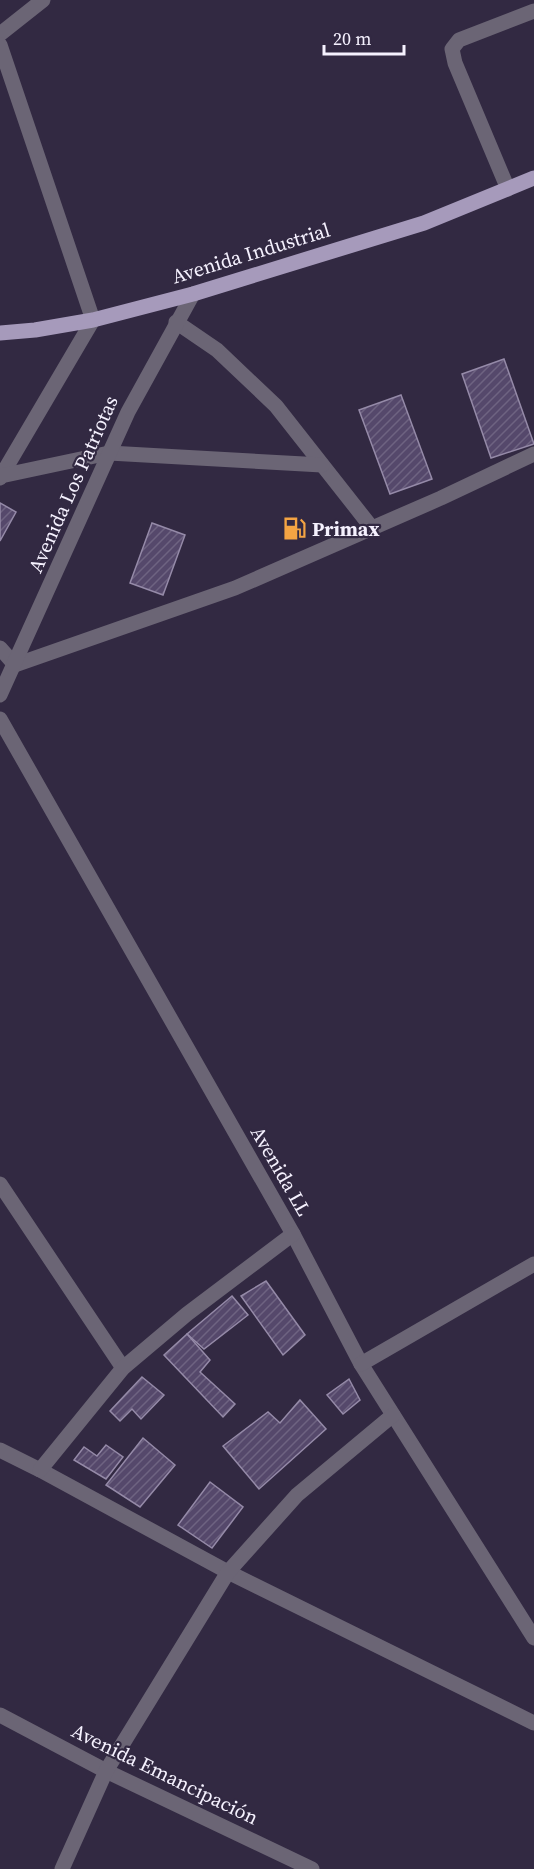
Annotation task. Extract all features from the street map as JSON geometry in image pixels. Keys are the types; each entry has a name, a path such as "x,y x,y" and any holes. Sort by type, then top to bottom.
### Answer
{"main road":[{"name":"Avenida Industrial","path":"0,333 35,330 93,320 193,294 424,223 534,178"}],"street":[{"path":"0,34 43,0"},
{"path":"508,189 455,63 452,49 459,40 534,11"},
{"path":"0,45 93,320 1,477"},
{"name":"Avenida Los Patriotas","path":"0,695 140,387 193,294"},
{"path":"176,322 217,350 276,406 372,528"},
{"path":"1,477 109,453 322,465"},
{"path":"0,648 15,665 235,588 534,454"},
{"name":"Avenida LL","path":"0,719 293,1234 362,1364 534,1638"},
{"path":"0,1184 123,1368"},
{"path":"40,1470 123,1368 187,1314 293,1234"},
{"path":"362,1364 534,1264"},
{"path":"62,1869 106,1771 228,1572 297,1495 393,1415"},
{"path":"0,1450 228,1572 534,1723"},
{"name":"Avenida Emancipación","path":"0,1715 106,1771 312,1869"}],"building":[{"path":"504,359 534,444 491,458 462,374"},
{"path":"401,395 432,479 390,494 359,410"},
{"path":"0,503 16,512 0,541"},
{"path":"152,523 185,535 163,595 130,583"},
{"path":"266,1281 305,1335 283,1355 241,1296"},
{"path":"232,1296 248,1315 204,1349 187,1334"},
{"path":"187,1334 210,1360 200,1372 235,1404 223,1417 164,1355"},
{"path":"142,1377 164,1395 141,1419 132,1409 120,1421 110,1411"},
{"path":"349,1379 360,1400 343,1414 327,1395"},
{"path":"300,1400 326,1429 259,1489 223,1446 268,1412 280,1423"},
{"path":"143,1438 175,1465 140,1507 106,1485"},
{"path":"106,1445 123,1457 106,1479 74,1460 84,1447 97,1456"},
{"path":"210,1482 243,1507 212,1548 178,1525"}],"place":[{"name":"Primax","path":"294,529"}]}
